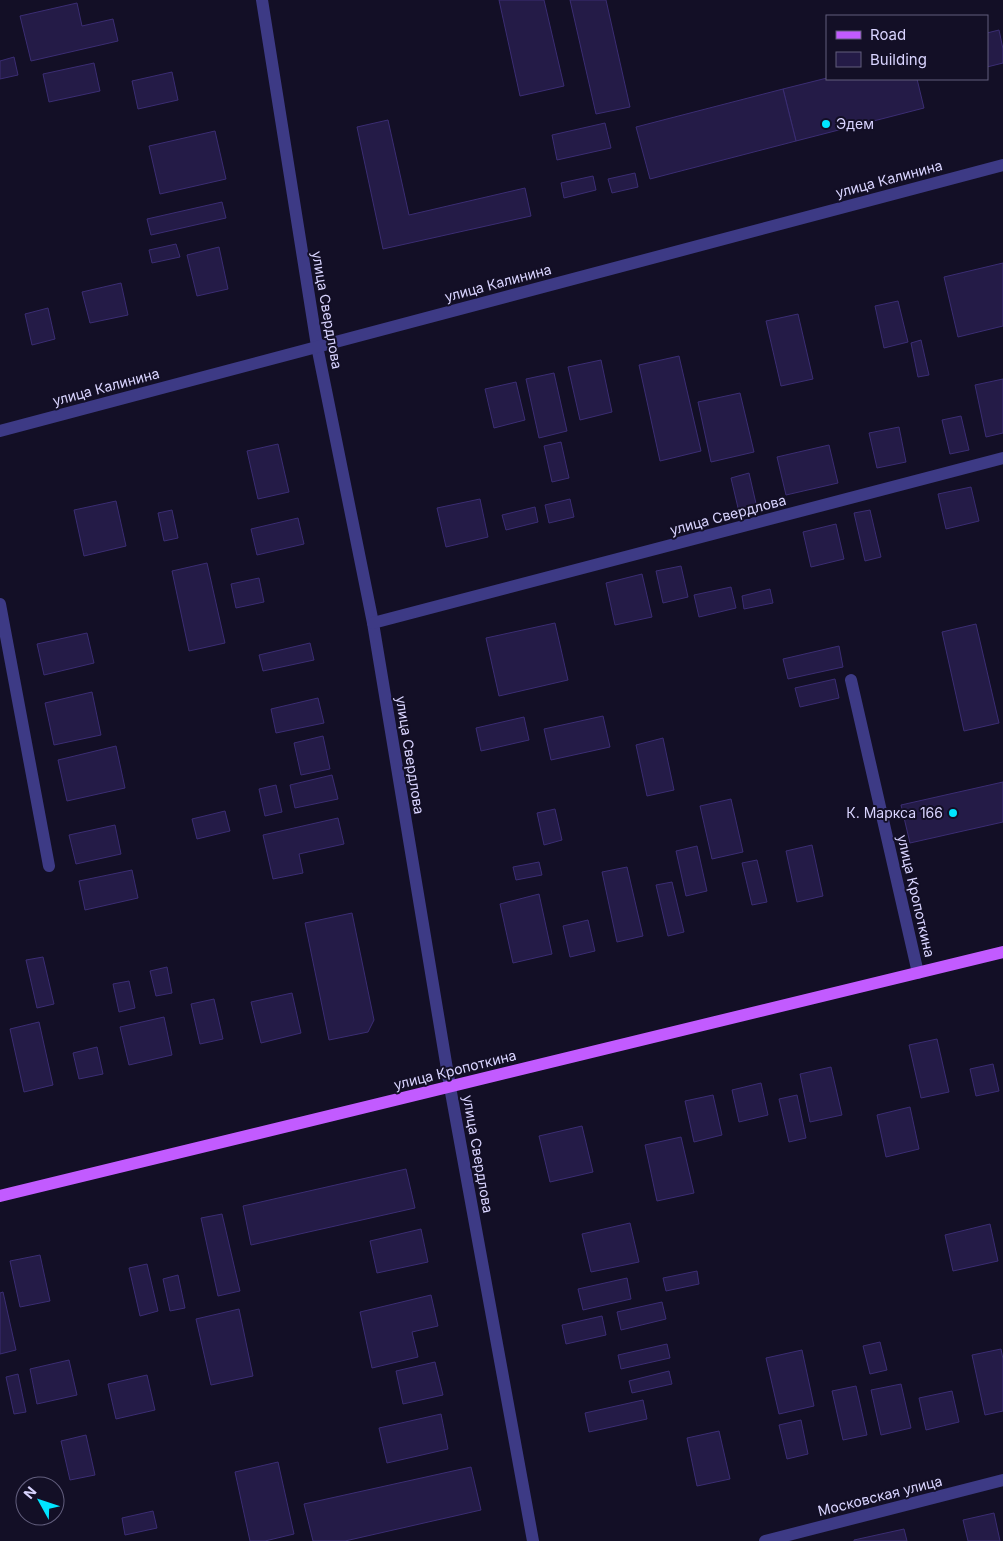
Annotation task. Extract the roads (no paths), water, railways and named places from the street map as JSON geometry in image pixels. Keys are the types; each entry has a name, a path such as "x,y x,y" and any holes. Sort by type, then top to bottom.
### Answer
{"main road":[{"name":"улица Кропоткина","path":"0,1196 1003,952"}],"street":[{"name":"улица Свердлова","path":"262,0 317,346 373,624 450,1087 533,1541"},
{"name":"улица Калинина","path":"0,431 1003,164"},
{"name":"улица Свердлова","path":"373,624 1003,458"},
{"path":"0,604 50,866"},
{"name":"улица Кропоткина","path":"851,680 918,973"},
{"name":"Московская улица","path":"765,1541 1003,1480"}],"place":[{"name":"Эдем","path":"826,124"},
{"name":"К. Маркса 166","path":"953,813"}]}
